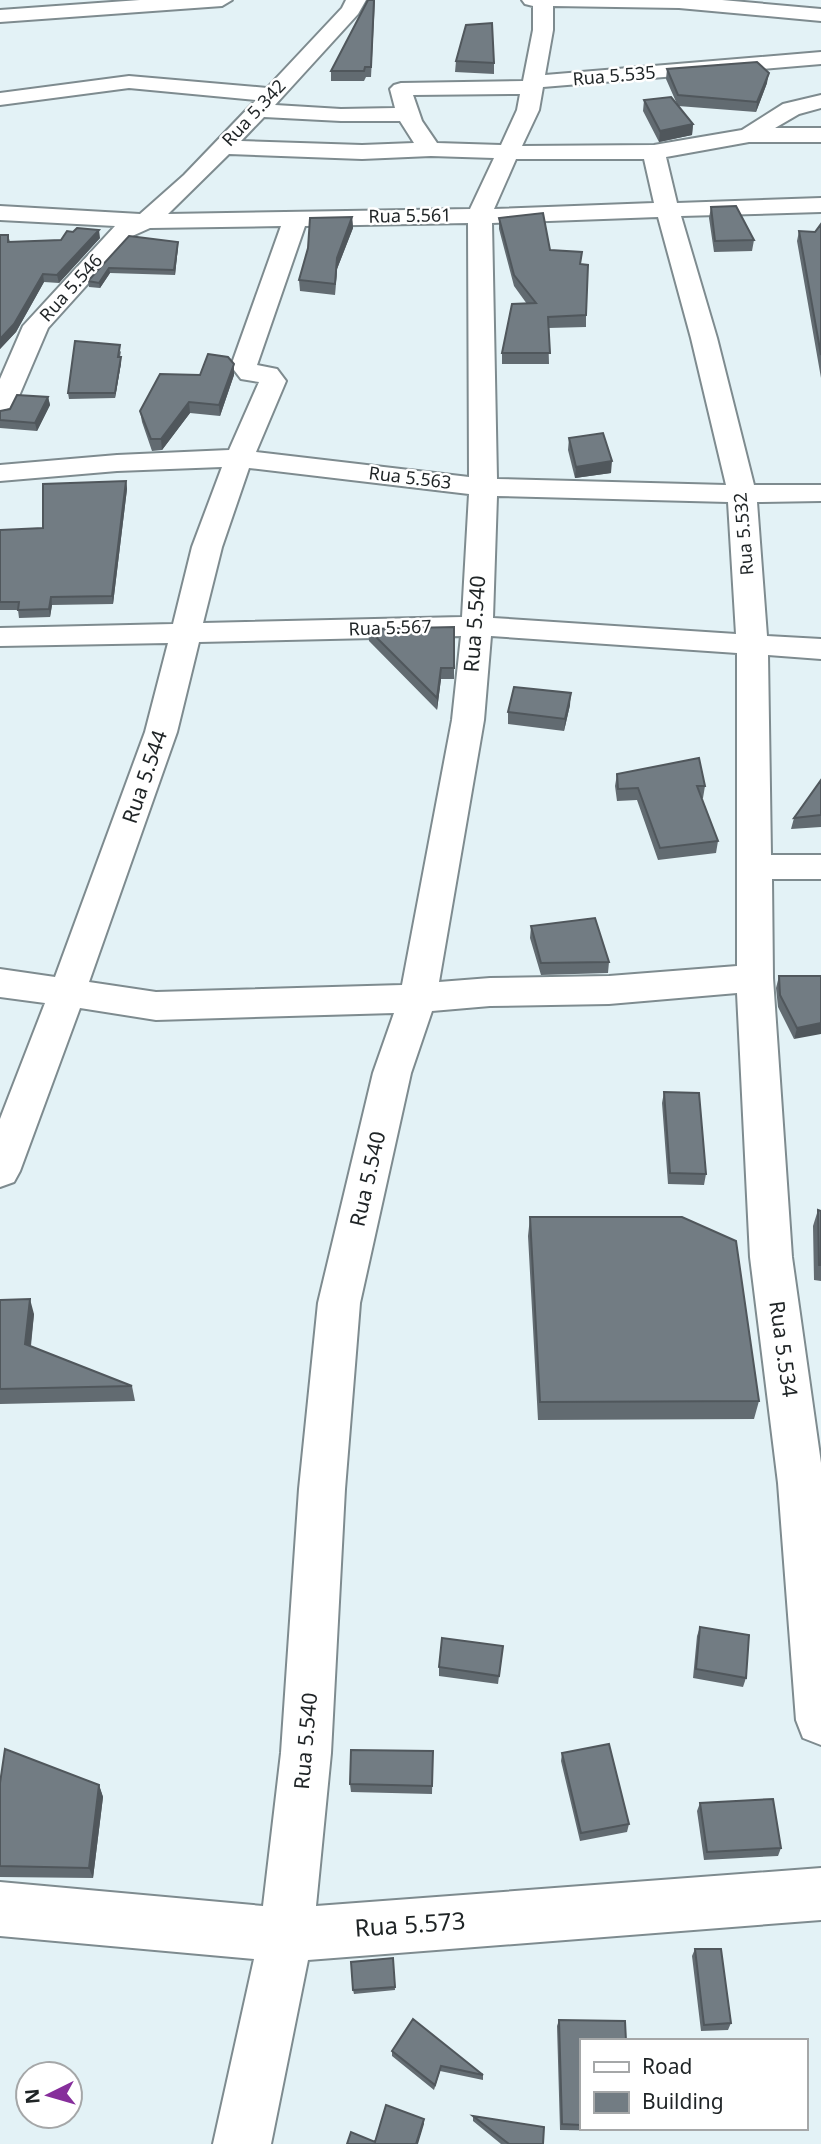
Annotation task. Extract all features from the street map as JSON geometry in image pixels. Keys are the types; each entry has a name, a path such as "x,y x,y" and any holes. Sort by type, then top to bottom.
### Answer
{"street":[{"path":"0,16 222,0"},
{"name":"Rua 5.342","path":"146,221 192,180 344,19 356,0"},
{"path":"532,0 679,2 821,15"},
{"path":"480,216 528,110 544,30 543,1"},
{"name":"Rua 5.535","path":"408,114 402,99 403,87 533,84 821,58"},
{"path":"0,99 129,82 264,102 330,115 408,114 419,137 431,149"},
{"path":"749,135 791,109 821,101"},
{"path":"223,147 362,152 431,149 654,152 749,135 821,135"},
{"name":"Rua 5.532","path":"654,152 742,494 752,645 754,867"},
{"name":"Rua 5.561","path":"0,213 146,221 480,216 821,205"},
{"name":"Rua 5.540","path":"242,2144 286,1935 306,1753 322,1489 339,1303 392,1073 418,999 468,720 477,626 483,486 480,216"},
{"name":"Rua 5.544","path":"0,1171 65,991 119,855 161,732 207,547 272,377 250,373 244,366 296,217"},
{"name":"Rua 5.546","path":"0,410 36,326 122,232 146,221"},
{"path":"0,355 36,326"},
{"name":"Rua 5.563","path":"0,473 117,463 239,458 483,486 742,494 821,493"},
{"name":"Rua 5.567","path":"0,637 477,626 821,649"},
{"path":"754,867 821,867"},
{"name":"Rua 5.534","path":"754,867 755,978 771,1257 801,1483 821,1720"},
{"path":"0,983 156,1006 418,999 490,992 610,990 755,978"},
{"name":"Rua 5.573","path":"0,1909 286,1935 821,1894"}],"building":[{"path":"368,0 374,0 371,67 365,67 364,71 331,71"},
{"path":"492,23 494,63 456,61 466,25"},
{"path":"757,62 769,73 757,102 678,95 667,69"},
{"path":"671,97 693,124 660,131 644,100"},
{"path":"736,206 754,240 715,241 711,207"},
{"path":"543,213 550,250 582,252 580,264 588,265 586,315 548,317 550,353 502,353 512,304 536,303 514,275 499,218"},
{"path":"352,217 337,258 335,284 299,280 308,248 310,218"},
{"path":"821,224 821,355 799,231 815,232"},
{"path":"77,228 99,230 57,275 43,274 14,324 0,339 0,235 8,235 8,242 61,240 67,231 73,232"},
{"path":"129,236 178,242 174,270 109,268 99,283 88,281"},
{"path":"75,341 120,345 118,357 121,357 115,393 68,393"},
{"path":"208,354 228,357 234,364 219,405 189,402 161,439 151,439 140,411 160,374 200,375"},
{"path":"17,395 48,397 35,423 0,420 0,411 10,409"},
{"path":"603,433 612,461 576,467 569,438"},
{"path":"126,481 112,596 51,597 49,609 18,610 19,602 0,602 0,530 43,528 43,484"},
{"path":"454,627 454,668 441,668 437,698 368,629"},
{"path":"514,687 571,693 565,719 508,712"},
{"path":"699,758 705,786 697,786 718,841 660,848 638,788 618,789 617,774"},
{"path":"821,780 821,815 794,818"},
{"path":"595,918 609,962 541,963 531,926"},
{"path":"779,976 821,976 821,1023 797,1028 780,995"},
{"path":"664,1092 699,1093 706,1174 670,1173"},
{"path":"818,1210 821,1211 821,1265 819,1265"},
{"path":"530,1217 682,1217 736,1241 759,1401 540,1402"},
{"path":"30,1299 25,1344 132,1386 0,1389 0,1300"},
{"path":"700,1627 749,1635 746,1678 696,1669"},
{"path":"442,1638 503,1646 499,1676 439,1667"},
{"path":"609,1744 629,1824 581,1833 562,1753"},
{"path":"5,1749 99,1785 89,1868 0,1866 0,1783"},
{"path":"351,1750 433,1751 432,1786 350,1784"},
{"path":"773,1799 781,1848 707,1852 700,1803"},
{"path":"695,1949 721,1949 731,2023 704,2025"},
{"path":"393,1958 395,1987 353,1990 351,1962"},
{"path":"413,2019 483,2075 441,2066 435,2085 392,2051"},
{"path":"559,2020 625,2021 626,2039 580,2039 580,2125 562,2124"},
{"path":"386,2105 424,2119 416,2144 347,2144 351,2132 375,2142"},
{"path":"473,2116 544,2127 543,2144 509,2144"}]}
